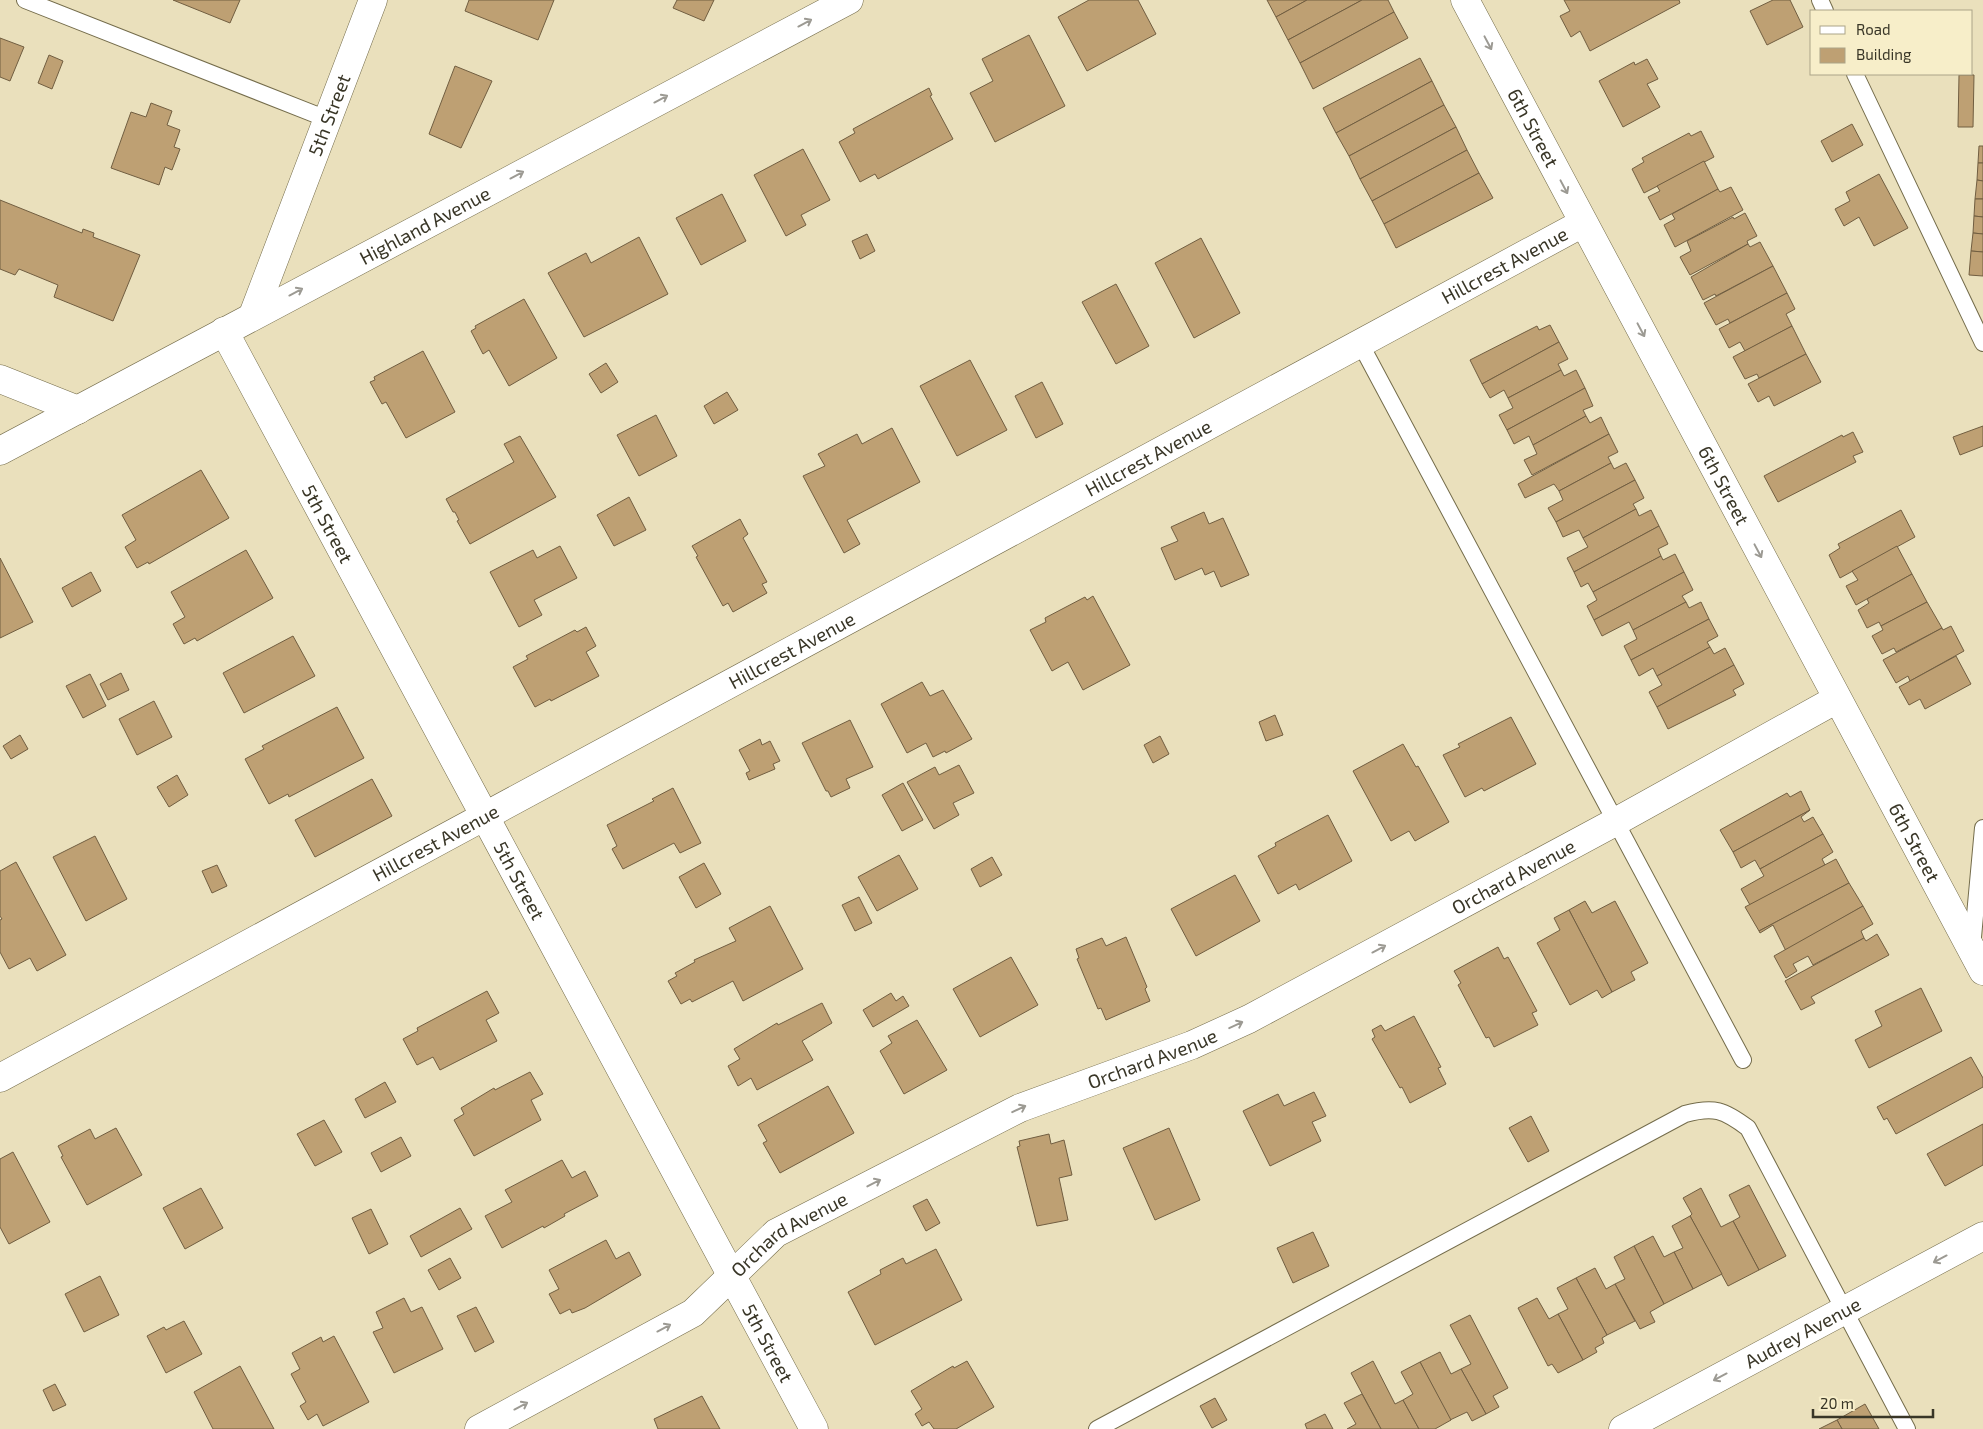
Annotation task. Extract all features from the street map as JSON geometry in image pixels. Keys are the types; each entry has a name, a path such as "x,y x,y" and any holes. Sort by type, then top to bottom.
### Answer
{"street":[{"name":"5th Street","path":"253,315 373,0"},
{"name":"Highland Avenue","path":"0,451 849,0"},
{"name":"6th Street","path":"1465,0 1978,962"},
{"name":"Hillcrest Avenue","path":"0,1078 1584,223"},
{"name":"5th Street","path":"224,331 814,1429"},
{"path":"0,378 78,410"},
{"name":"Orchard Avenue","path":"478,1429 693,1313 731,1274 776,1233 785,1228 1020,1108 1192,1045 1249,1018 1617,821 1837,700"},
{"name":"Audrey Avenue","path":"1623,1429 1983,1236"}],"lane":[{"path":"25,0 327,119"},
{"path":"1855,75 1983,343"},
{"path":"1360,343 1617,821 1742,1060"},
{"path":"1978,962 1983,828"},
{"path":"1097,1429 1684,1114 1706,1108 1729,1114 1748,1128 1907,1429"}],"building":[{"path":"173,0 240,0 230,23"},
{"path":"469,0 554,0 538,40 465,11"},
{"path":"677,0 714,0 704,21 673,8"},
{"path":"1089,0 1138,0 1156,34 1087,71 1058,17"},
{"path":"1267,0 1307,0 1276,17"},
{"path":"1307,0 1362,0 1288,40 1276,17"},
{"path":"1362,0 1388,0 1394,12 1300,63 1288,40"},
{"path":"1564,0 1679,0 1680,3 1590,51 1580,31 1571,37 1560,16 1570,11"},
{"path":"1773,0 1790,0 1803,27 1767,45 1750,11"},
{"path":"1394,12 1408,38 1313,89 1300,63"},
{"path":"1029,35 1065,106 995,142 970,93 993,81 982,59"},
{"path":"0,38 24,47 10,81 0,77"},
{"path":"49,55 63,61 52,89 38,83"},
{"path":"1420,58 1432,81 1336,133 1323,108"},
{"path":"1647,59 1658,79 1647,84 1660,107 1623,127 1599,81 1634,62 1635,65"},
{"path":"455,66 492,81 461,148 429,134"},
{"path":"1959,75 1974,75 1973,127 1958,127"},
{"path":"1432,81 1444,105 1349,156 1336,133"},
{"path":"929,88 932,95 930,96 953,139 878,179 875,174 860,182 839,142 855,133 853,129"},
{"path":"151,103 172,111 167,125 180,130 174,147 180,149 172,170 165,167 159,185 111,168 131,112 146,117"},
{"path":"1444,105 1456,127 1360,179 1349,156"},
{"path":"1852,124 1863,145 1832,162 1821,141"},
{"path":"1456,127 1467,150 1372,201 1360,179"},
{"path":"1701,131 1714,157 1644,193 1632,169 1644,162 1642,158 1689,133 1691,136"},
{"path":"1979,146 1983,146 1983,163 1978,163"},
{"path":"803,149 830,200 801,215 806,225 786,236 754,175"},
{"path":"1467,150 1479,173 1384,224 1372,201"},
{"path":"1704,161 1718,189 1660,220 1648,197 1660,191 1657,186"},
{"path":"1978,163 1983,163 1983,181 1977,180"},
{"path":"1479,173 1493,198 1396,248 1384,224"},
{"path":"1879,174 1908,228 1874,246 1859,217 1844,226 1835,209 1850,201 1846,192"},
{"path":"1977,180 1983,181 1983,199 1975,199"},
{"path":"1731,187 1743,210 1675,247 1664,225 1675,219 1672,214 1718,189 1720,192"},
{"path":"722,194 746,241 701,265 676,218"},
{"path":"1975,199 1983,199 1983,217 1974,216"},
{"path":"0,200 82,233 83,229 94,233 93,237 140,255 113,321 54,297 58,285 19,269 15,275 0,269"},
{"path":"1745,213 1757,236 1747,241 1748,244 1690,275 1680,257 1691,251 1687,241 1733,217 1734,219"},
{"path":"1974,216 1983,217 1983,234 1973,233"},
{"path":"1973,233 1983,234 1983,252 1971,251"},
{"path":"867,234 875,251 860,259 852,241"},
{"path":"639,237 668,294 584,337 548,273 586,253 591,263"},
{"path":"1201,238 1240,313 1194,338 1155,263"},
{"path":"1760,242 1773,266 1716,296 1715,294 1703,300 1691,277 1748,244 1750,247"},
{"path":"1971,251 1983,252 1983,276 1969,275"},
{"path":"1773,266 1787,293 1730,323 1728,319 1716,325 1704,303"},
{"path":"1116,284 1149,346 1116,364 1082,302"},
{"path":"1787,293 1795,309 1786,314 1792,326 1745,351 1740,342 1729,348 1719,329"},
{"path":"524,299 557,358 509,386 489,350 483,354 471,331 476,328 475,326"},
{"path":"1550,325 1559,342 1482,384 1470,360 1537,326 1539,330"},
{"path":"1792,326 1806,354 1759,378 1757,374 1745,379 1733,357"},
{"path":"1559,342 1568,359 1558,364 1561,370 1508,398 1504,390 1490,398 1482,384"},
{"path":"423,351 455,412 406,438 386,402 382,404 370,382 375,380 374,377"},
{"path":"1806,354 1821,382 1774,406 1769,396 1758,402 1748,384"},
{"path":"970,360 1007,430 957,456 920,386"},
{"path":"606,363 618,382 601,393 589,374"},
{"path":"1561,370 1564,376 1576,370 1585,388 1507,430 1499,415 1513,408 1508,398"},
{"path":"1042,382 1063,424 1036,438 1015,396"},
{"path":"1585,388 1593,406 1583,410 1586,416 1533,445 1529,436 1514,444 1507,430"},
{"path":"727,392 738,410 714,424 704,406"},
{"path":"656,415 677,456 639,476 617,435"},
{"path":"1586,416 1590,423 1601,417 1609,434 1532,475 1524,460 1537,454 1533,445"},
{"path":"1983,426 1983,446 1960,455 1953,437"},
{"path":"892,428 920,482 847,520 860,544 844,553 803,476 825,466 818,454 857,434 862,444"},
{"path":"1853,432 1863,452 1853,456 1856,462 1778,502 1764,476 1842,435 1843,437"},
{"path":"1609,434 1618,452 1608,457 1611,463 1559,491 1554,484 1525,498 1518,484"},
{"path":"520,436 556,497 470,544 457,521 459,520 455,512 453,512 446,499 514,462 504,444"},
{"path":"1611,463 1614,469 1626,463 1635,480 1556,522 1548,508 1563,500 1559,491"},
{"path":"201,470 229,518 149,564 148,562 137,568 125,547 136,540 122,515"},
{"path":"1635,480 1644,498 1633,504 1636,509 1583,538 1579,530 1563,537 1556,522"},
{"path":"629,497 646,530 614,546 597,515"},
{"path":"1636,509 1639,516 1651,510 1659,526 1574,572 1567,558 1588,547 1583,538"},
{"path":"1901,510 1915,537 1840,578 1829,555 1840,548 1838,544"},
{"path":"1204,512 1209,524 1223,518 1249,575 1221,587 1214,571 1205,575 1202,568 1175,580 1161,548 1178,541 1171,527"},
{"path":"740,519 748,534 743,538 767,582 762,584 767,593 733,612 728,603 723,606 692,546"},
{"path":"1659,526 1668,544 1658,549 1661,556 1593,592 1588,583 1581,587 1574,572"},
{"path":"560,546 577,578 534,600 542,615 519,627 490,572 533,550 537,558"},
{"path":"1897,546 1912,574 1856,605 1846,586 1858,580 1852,571"},
{"path":"246,550 273,598 197,641 195,638 184,644 173,624 185,617 171,592"},
{"path":"1675,554 1684,572 1594,620 1587,606 1597,600 1593,592 1661,556 1663,560"},
{"path":"0,558 33,622 0,638"},
{"path":"91,572 101,591 72,607 62,588"},
{"path":"1684,572 1693,590 1682,596 1686,602 1633,630 1629,622 1602,636 1594,620"},
{"path":"1912,574 1927,602 1881,626 1879,622 1867,628 1858,610 1869,603 1867,599"},
{"path":"1093,596 1130,665 1083,690 1068,662 1052,671 1030,630 1046,622 1045,618 1085,597 1087,600"},
{"path":"1686,602 1689,608 1701,602 1709,619 1631,660 1624,646 1637,639 1633,630"},
{"path":"1927,602 1942,628 1896,652 1894,648 1882,654 1872,636 1883,630 1881,626"},
{"path":"1709,619 1718,636 1707,642 1710,647 1657,676 1653,668 1639,676 1631,660"},
{"path":"1951,626 1964,651 1910,681 1908,676 1896,683 1883,660 1942,628 1943,630"},
{"path":"586,627 596,646 586,652 599,676 551,701 550,699 535,707 513,667 528,659 526,656 575,630 577,632"},
{"path":"293,636 315,676 244,713 223,673"},
{"path":"1710,647 1714,654 1725,648 1734,665 1657,707 1649,692 1662,685 1657,676"},
{"path":"1956,656 1971,684 1925,709 1920,699 1909,705 1899,687"},
{"path":"1734,665 1744,684 1733,690 1736,695 1668,729 1657,707"},
{"path":"121,673 129,690 108,700 100,684"},
{"path":"90,674 106,706 83,718 66,686"},
{"path":"922,682 930,696 943,690 972,739 946,753 945,751 933,757 926,743 907,753 881,704"},
{"path":"154,701 172,737 137,755 119,719"},
{"path":"337,707 364,758 289,797 288,794 269,804 245,759 264,749 262,746"},
{"path":"1275,715 1283,735 1266,741 1259,722"},
{"path":"1511,717 1536,764 1484,791 1482,788 1465,797 1443,755 1460,747 1458,744"},
{"path":"850,720 873,767 846,779 850,788 831,797 828,791 826,791 802,743"},
{"path":"20,735 28,749 11,759 3,746"},
{"path":"1160,736 1169,754 1153,763 1144,745"},
{"path":"760,739 762,745 770,741 780,761 773,764 775,769 749,780 746,773 750,771 739,750"},
{"path":"1403,744 1416,767 1418,766 1449,822 1415,841 1409,831 1391,841 1353,771"},
{"path":"959,765 974,793 953,803 959,815 934,829 907,782 935,767 939,775"},
{"path":"177,775 188,795 169,807 157,787"},
{"path":"372,779 392,816 315,857 295,820"},
{"path":"903,783 923,820 902,831 882,795"},
{"path":"673,788 701,843 680,853 674,843 623,869 612,849 617,846 607,825 654,801 652,799"},
{"path":"1801,791 1810,810 1733,852 1720,830 1787,793 1790,797"},
{"path":"1810,810 1801,817 1804,822 1813,817 1823,834 1760,869 1755,860 1741,868 1733,852"},
{"path":"1328,815 1352,861 1299,890 1296,884 1278,894 1258,856 1276,846 1275,843"},
{"path":"1823,834 1833,852 1822,859 1825,865 1750,905 1741,889 1764,876 1760,869"},
{"path":"95,836 127,899 86,921 53,857"},
{"path":"899,855 918,889 877,911 858,877"},
{"path":"992,857 1002,875 980,887 971,869"},
{"path":"1836,859 1849,883 1759,931 1745,907"},
{"path":"16,862 66,955 37,971 30,958 9,969 0,952 0,920 2,919 0,916 0,871"},
{"path":"704,863 721,894 696,908 679,877"},
{"path":"217,865 227,886 212,893 202,871"},
{"path":"1235,875 1260,921 1196,956 1171,909"},
{"path":"1849,883 1863,906 1786,951 1773,925 1760,933 1759,931"},
{"path":"859,897 872,923 855,931 842,905"},
{"path":"1585,901 1592,913 1615,901 1648,963 1631,972 1635,980 1612,992 1569,910"},
{"path":"770,906 803,969 743,1001 733,981 692,1002 690,999 681,1004 668,981 677,976 675,973 695,962 694,960 736,941 729,928"},
{"path":"1863,906 1873,924 1861,931 1864,938 1813,965 1808,956 1793,964 1797,971 1786,978 1774,956"},
{"path":"1569,910 1612,992 1602,998 1597,990 1570,1005 1537,943 1560,930 1554,918"},
{"path":"1877,934 1889,955 1811,997 1815,1003 1801,1010 1785,981 1864,938 1866,941"},
{"path":"1126,937 1147,987 1145,989 1150,1001 1106,1020 1101,1008 1098,1009 1077,959 1079,958 1076,949 1102,938 1106,946"},
{"path":"1498,947 1504,959 1508,957 1537,1011 1532,1013 1538,1025 1494,1047 1489,1037 1486,1038 1458,985 1461,983 1454,971"},
{"path":"1011,957 1038,1005 980,1037 953,989"},
{"path":"1921,988 1942,1031 1869,1068 1855,1040 1882,1026 1875,1011"},
{"path":"487,991 499,1013 486,1020 497,1041 440,1070 433,1057 417,1065 403,1039 418,1031 417,1028"},
{"path":"891,993 896,1001 903,996 909,1006 873,1027 863,1010"},
{"path":"822,1003 832,1023 802,1041 813,1060 757,1090 751,1078 738,1086 728,1066 740,1059 734,1049 777,1023 778,1025"},
{"path":"1414,1016 1441,1067 1438,1068 1446,1084 1410,1103 1372,1039 1375,1037 1372,1030 1381,1025 1385,1031"},
{"path":"917,1020 947,1070 904,1094 880,1051 892,1043 888,1036"},
{"path":"1971,1057 1983,1078 1983,1087 1896,1134 1887,1118 1884,1120 1877,1107"},
{"path":"530,1072 543,1094 531,1100 541,1120 474,1156 454,1120 464,1114 461,1108 494,1088 495,1090"},
{"path":"385,1082 396,1102 365,1118 355,1099"},
{"path":"828,1086 854,1133 780,1173 763,1143 767,1141 758,1125"},
{"path":"1314,1092 1326,1116 1312,1122 1321,1141 1270,1166 1243,1111 1278,1094 1284,1106"},
{"path":"1531,1116 1549,1151 1528,1162 1509,1128"},
{"path":"324,1120 342,1152 315,1166 297,1134"},
{"path":"1983,1124 1983,1165 1945,1186 1927,1154"},
{"path":"116,1128 142,1175 87,1205 61,1157 63,1156 58,1146 90,1129 95,1139"},
{"path":"1169,1128 1200,1200 1155,1220 1123,1148"},
{"path":"1049,1134 1051,1144 1064,1140 1072,1175 1059,1178 1068,1220 1037,1226 1017,1147 1020,1146 1019,1141"},
{"path":"401,1137 411,1156 381,1172 371,1153"},
{"path":"13,1152 50,1222 9,1244 0,1227 0,1159"},
{"path":"562,1160 572,1178 585,1171 598,1196 564,1214 565,1216 544,1228 543,1226 502,1248 485,1216 512,1202 505,1190"},
{"path":"1749,1185 1786,1256 1759,1270 1733,1221 1740,1217 1729,1195"},
{"path":"201,1188 223,1228 185,1249 163,1208"},
{"path":"1701,1188 1721,1227 1733,1221 1759,1270 1728,1286 1690,1216 1692,1214 1683,1198"},
{"path":"927,1199 940,1223 926,1231 913,1206"},
{"path":"460,1208 472,1229 421,1257 410,1236"},
{"path":"371,1209 388,1244 369,1254 352,1218"},
{"path":"1690,1216 1722,1274 1693,1289 1674,1252 1683,1248 1672,1226"},
{"path":"1313,1232 1329,1266 1293,1283 1277,1248"},
{"path":"1653,1236 1664,1257 1674,1252 1693,1289 1664,1304 1634,1246"},
{"path":"606,1240 616,1259 629,1252 641,1275 585,1308 572,1313 570,1309 560,1314 549,1294 559,1289 549,1270"},
{"path":"1634,1246 1664,1304 1650,1312 1655,1322 1640,1329 1615,1284 1625,1279 1614,1257"},
{"path":"936,1249 962,1300 875,1345 848,1292 881,1274 880,1270 903,1258 906,1264"},
{"path":"450,1258 461,1278 439,1290 428,1270"},
{"path":"1595,1268 1606,1289 1615,1284 1635,1321 1607,1335 1576,1278"},
{"path":"100,1276 119,1315 84,1332 65,1294"},
{"path":"1576,1278 1607,1335 1602,1338 1604,1343 1595,1348 1597,1352 1583,1360 1558,1314 1568,1309 1557,1288"},
{"path":"404,1298 411,1312 422,1307 443,1349 394,1373 373,1332 383,1328 376,1312"},
{"path":"1537,1298 1549,1319 1558,1314 1583,1360 1558,1373 1552,1364 1548,1366 1518,1308"},
{"path":"476,1307 494,1342 475,1352 457,1316"},
{"path":"1470,1315 1508,1388 1493,1396 1499,1407 1486,1414 1461,1369 1471,1364 1450,1325"},
{"path":"184,1321 202,1354 166,1373 147,1336 164,1327 166,1330"},
{"path":"334,1336 369,1402 323,1426 317,1414 308,1420 300,1406 306,1402 291,1374 300,1369 292,1353 321,1337 323,1342"},
{"path":"1440,1352 1451,1374 1461,1369 1486,1414 1472,1421 1467,1412 1450,1420 1420,1362"},
{"path":"967,1361 994,1407 956,1429 934,1429 929,1422 922,1426 915,1414 922,1409 911,1391 953,1366 954,1368"},
{"path":"1373,1361 1395,1404 1403,1400 1419,1429 1381,1429 1351,1373"},
{"path":"1420,1362 1451,1420 1435,1429 1419,1429 1403,1400 1413,1394 1401,1372"},
{"path":"240,1366 274,1429 213,1429 194,1392"},
{"path":"55,1384 66,1405 53,1411 43,1390"},
{"path":"1362,1394 1381,1429 1347,1429 1356,1424 1344,1403"},
{"path":"702,1396 720,1429 658,1429 654,1419"},
{"path":"1215,1398 1227,1420 1212,1428 1200,1406"},
{"path":"1865,1404 1879,1429 1842,1429 1837,1420"},
{"path":"1325,1414 1333,1429 1307,1429 1305,1424"},
{"path":"1837,1420 1842,1429 1819,1429"}]}
